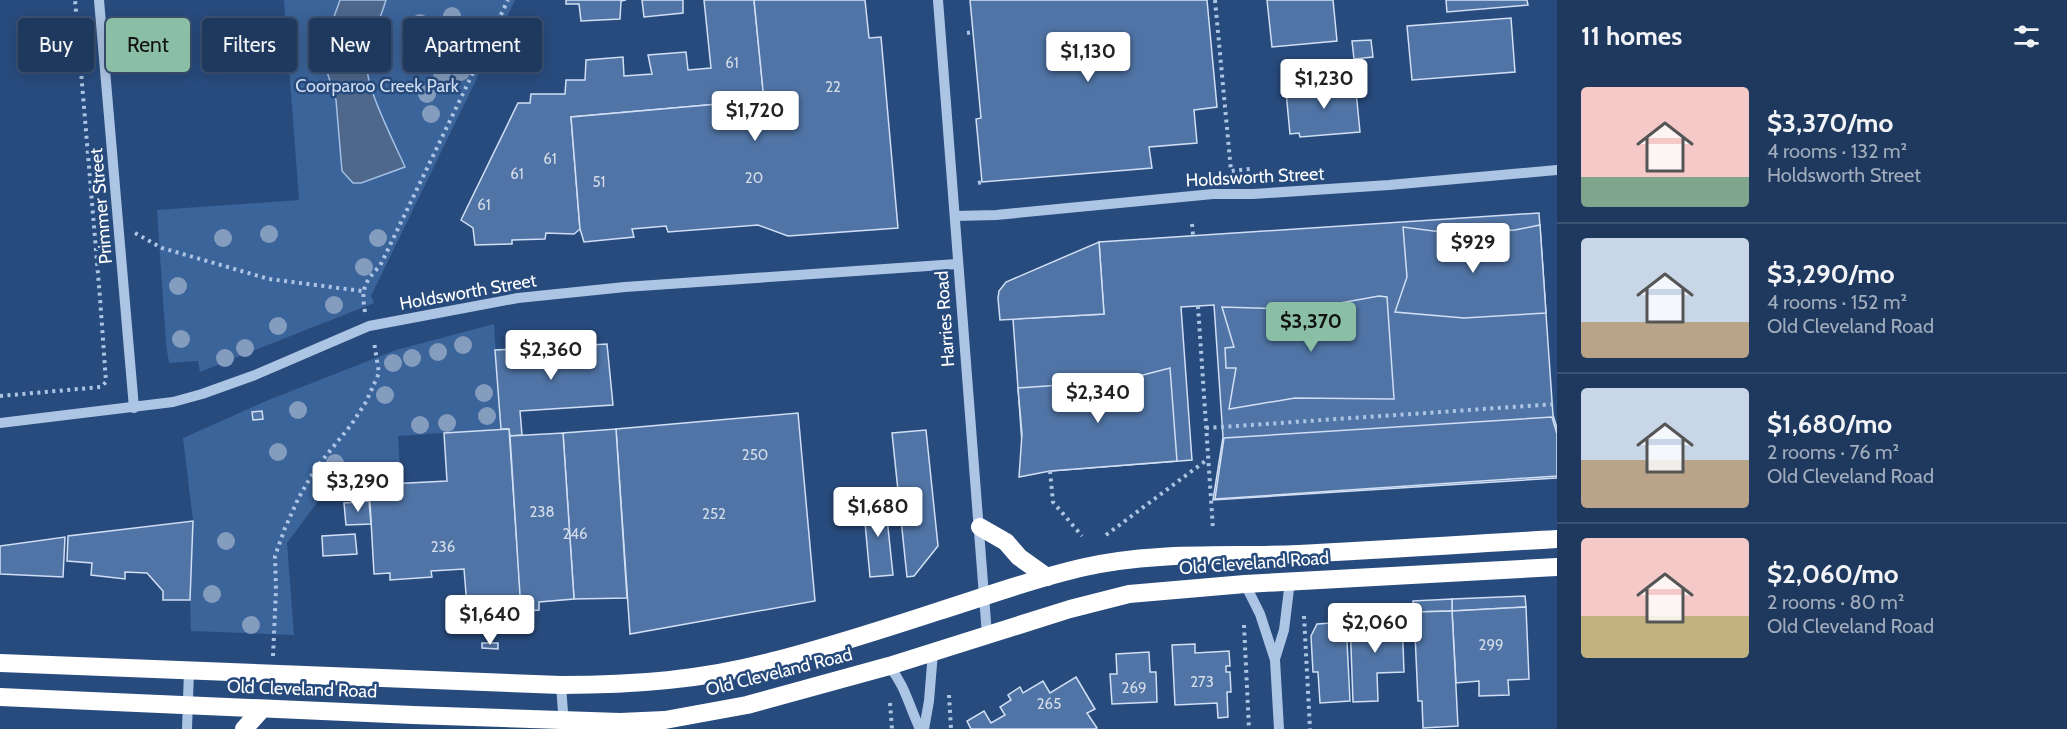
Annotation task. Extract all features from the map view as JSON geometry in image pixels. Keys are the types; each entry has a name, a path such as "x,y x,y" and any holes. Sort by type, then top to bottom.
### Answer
{"highway":[{"path":"980,527 1006,542 1019,557 1047,577"},
{"name":"Old Cleveland Road","path":"0,663 561,685 642,683 701,677 737,670 835,643 941,611 983,595 1047,577 1085,567 1158,555 1297,554 1557,539"},
{"name":"Old Cleveland Road","path":"0,697 564,724 665,720 747,705 889,666 1070,609 1129,594 1290,581 1557,567"},
{"path":"244,729 262,709"}],"street":[{"name":"Primmer Street","path":"99,0 134,408"},
{"name":"Harries Road","path":"938,0 987,635"},
{"name":"Holdsworth Street","path":"955,216 996,215 1213,194 1253,194 1389,185 1557,170"},
{"name":"Holdsworth Street","path":"0,423 173,402 255,375 369,326 518,298 614,288 957,264"},
{"path":"1275,660 1284,630 1290,581"},
{"path":"1245,584 1257,605 1275,660 1279,729"},
{"path":"924,729 930,701 933,651"},
{"path":"889,666 904,688 920,729"},
{"path":"188,729 189,671"},
{"path":"561,685 564,724"}],"path":[{"path":"0,396 101,387 106,382 75,0"},
{"path":"272,673 276,590 275,556 299,497 316,468 351,425 366,402 379,373 376,347 362,291 380,266 508,0"},
{"path":"1215,0 1231,171 1251,169"},
{"path":"967,33 973,32"},
{"path":"119,224 162,248 269,279 362,291"},
{"path":"1192,224 1193,236"},
{"path":"1198,306 1213,529"},
{"path":"1206,428 1557,404"},
{"path":"1106,535 1208,458"},
{"path":"1050,471 1053,502 1082,536"},
{"path":"1304,613 1310,729"},
{"path":"1244,615 1249,729"},
{"path":"948,685 951,729"},
{"path":"889,693 892,729"}],"green space":[{"name":"Coorparoo Creek Park","path":"284,0 515,0 506,18 403,18 403,72 480,72 371,296 374,303 200,372 198,361 169,363 157,210 299,200 289,72 297,72 297,18 285,18"},
{"path":"494,324 501,429 398,436 401,484 328,488 287,543 294,635 191,631 193,521 183,438 266,401 396,350"}],"shaded area":[{"path":"340,0 386,0 379,18 334,18"},
{"path":"327,72 368,72 376,103 405,167 361,183 353,183 342,171 336,100"}],"building":[{"path":"566,0 626,0 621,1 620,19 581,21 579,4 566,4"},
{"path":"642,0 683,0 683,13 644,17"},
{"path":"704,0 754,0 764,100 571,117 580,229 574,234 546,233 545,239 512,240 512,244 475,245 473,228 461,220 518,103 530,103 531,94 565,94 566,80 585,80 586,60 623,57 624,76 652,74 648,55 686,52 688,70 711,68"},
{"path":"754,0 865,0 869,38 881,37 898,228 788,236 758,225 668,232 666,226 632,229 634,237 584,242 580,229 571,117 764,100"},
{"path":"970,0 1207,0 1217,107 1194,110 1197,143 1149,147 1152,168 982,182 976,119 981,118"},
{"path":"1267,0 1333,0 1337,41 1272,47"},
{"path":"1446,0 1527,0 1528,5 1447,12"},
{"path":"1511,18 1515,72 1412,80 1407,26"},
{"path":"1371,40 1373,57 1354,59 1352,41"},
{"path":"1355,81 1360,132 1300,137 1299,133 1290,134 1286,92 1321,89 1320,85"},
{"path":"1539,213 1553,415 1557,428 1557,478 1213,500 1223,437 1214,305 1181,307 1192,460 1024,471 1013,319 1104,314 1099,242"},
{"path":"1540,225 1546,313 1464,318 1395,312 1407,277 1403,227 1457,234 1515,230"},
{"path":"1099,242 1104,314 1000,320 999,291 1006,282"},
{"path":"1379,296 1387,297 1394,399 1295,398 1229,409 1236,368 1226,368 1225,348 1234,347 1222,307 1312,308"},
{"path":"607,344 613,405 520,411 522,435 510,436 509,429 501,429 495,350"},
{"path":"1170,368 1177,461 1050,471 1019,477 1022,434 1018,388 1120,381"},
{"path":"262,411 263,419 253,420 252,412"},
{"path":"798,413 815,601 630,634 616,429"},
{"path":"1552,417 1557,434 1557,476 1215,499 1224,438"},
{"path":"509,429 521,603 514,604 514,609 475,612 474,606 467,606 464,569 431,571 432,577 390,580 390,573 374,574 369,485 447,481 444,433"},
{"path":"616,429 627,598 574,599 563,433"},
{"path":"926,430 938,546 914,576 907,577 892,433"},
{"path":"563,433 574,599 539,602 539,610 521,611 510,436"},
{"path":"885,499 893,575 870,577 863,501"},
{"path":"369,501 371,524 346,525 344,503"},
{"path":"193,521 190,600 163,600 163,591 147,573 125,572 125,579 91,575 92,563 67,561 68,536"},
{"path":"355,534 357,554 323,556 322,536"},
{"path":"65,537 63,577 0,574 0,546"},
{"path":"1525,596 1526,607 1452,611 1452,599"},
{"path":"1452,599 1452,611 1414,612 1413,601"},
{"path":"1374,607 1395,613 1395,618 1352,620 1351,608"},
{"path":"1526,607 1529,679 1508,680 1509,695 1479,696 1479,681 1456,683 1452,611"},
{"path":"1452,611 1458,726 1423,728 1422,701 1418,701 1414,612"},
{"path":"1402,617 1404,672 1377,673 1378,701 1353,702 1350,620"},
{"path":"1346,622 1350,701 1320,703 1318,672 1313,672 1311,636 1317,624"},
{"path":"482,643 498,643 498,649 482,648"},
{"path":"1195,644 1195,653 1229,651 1230,666 1226,666 1226,672 1230,672 1231,692 1227,692 1228,717 1218,718 1217,703 1175,705 1172,645"},
{"path":"1149,652 1150,672 1156,672 1157,702 1112,704 1110,674 1117,674 1116,654"},
{"path":"1076,677 1095,709 1087,713 1097,728 1095,729 971,729 967,721 984,711 991,723 1005,715 1000,707 1011,700 1008,695 1020,687 1023,693 1043,681 1050,693"}]}
